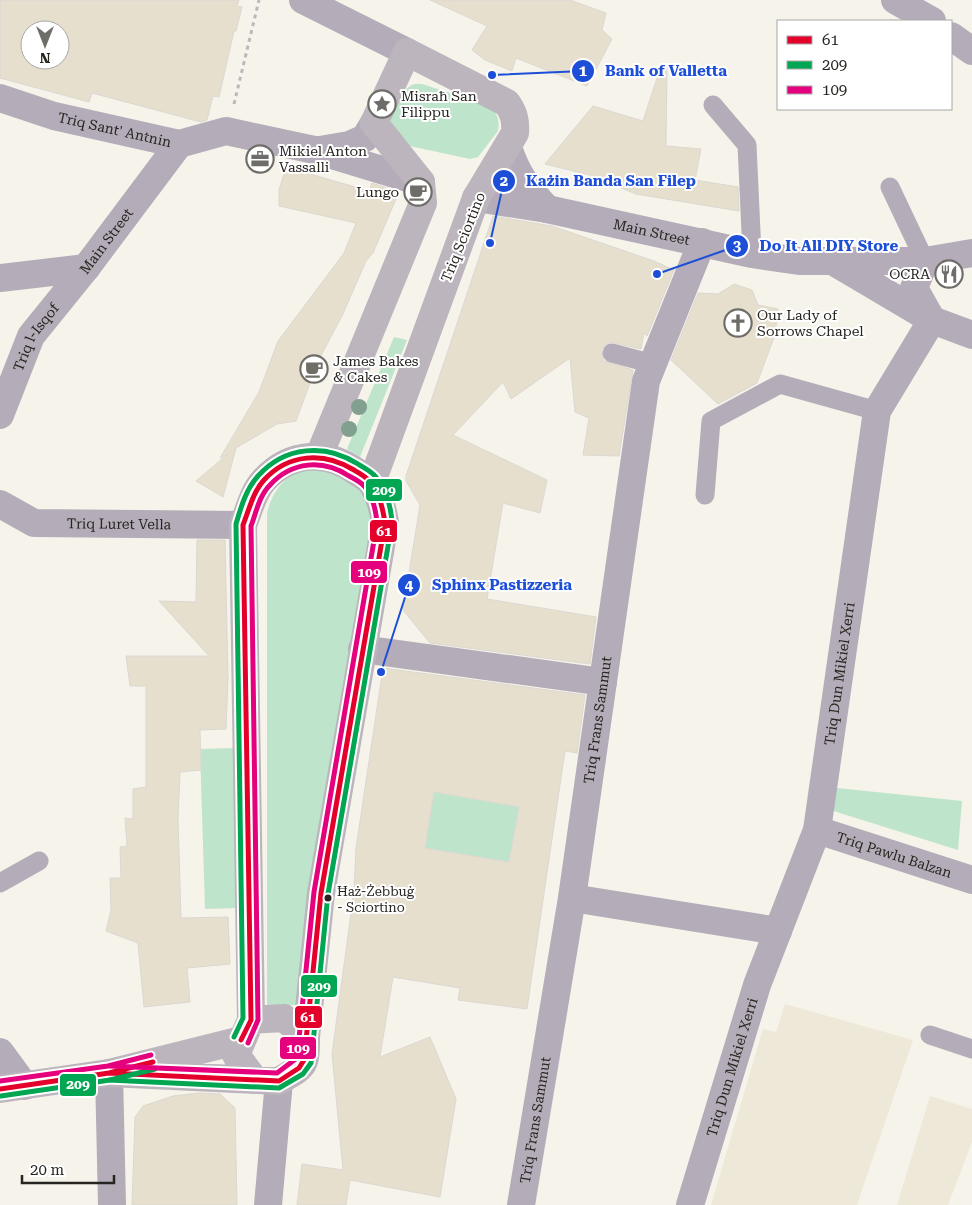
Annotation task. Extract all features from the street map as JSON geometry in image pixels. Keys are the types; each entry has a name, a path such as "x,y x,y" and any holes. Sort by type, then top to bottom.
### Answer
{"street":[{"path":"302,0 407,52 374,124 421,182 423,203 319,456"},
{"path":"895,0 930,20"},
{"path":"952,37 972,51"},
{"name":"Triq Sciortino","path":"372,482 476,198 508,147 515,133 516,122 513,112 507,104 407,52"},
{"name":"Triq Sant' Antnin","path":"0,98 54,116 179,144 226,131 319,151 421,182"},
{"name":"Triq Sant' Antnin","path":"319,151 349,145 364,138 374,124"},
{"name":"Main Street","path":"0,278 86,268 179,144"},
{"path":"508,147 515,168 524,185 547,209"},
{"name":"Main Street","path":"476,198 547,209 752,254 799,261 834,262 932,320 972,336"},
{"name":"Triq Frans Sammut","path":"521,1205 572,898 646,381 702,242"},
{"path":"834,262 925,261 972,253"},
{"path":"877,411 932,320 914,288 925,261"},
{"name":"Triq l-Isqof","path":"0,415 31,336 86,268"},
{"name":"Triq Dun Mikiel Xerri","path":"690,1205 757,985 817,830 877,411"},
{"path":"109,1073 267,1080 300,1069 306,1061 306,1037 321,893 362,649 386,524 382,504 372,482 343,461 319,456 301,458 280,466 263,481 252,500 243,525 246,1030 236,1055 267,1080"},
{"name":"Triq Luret Vella","path":"0,504 34,523 243,525"},
{"path":"362,649 604,682"},
{"name":"Triq Pawlu Balzan","path":"817,830 972,880"},
{"path":"572,898 778,931"},
{"path":"0,1052 12,1088 109,1073 284,1018 306,1037"},
{"path":"109,1073 112,1205"},
{"path":"267,1080 268,1205"}],"lane":[{"path":"713,106 747,145 752,254"},
{"path":"890,187 925,261"},
{"path":"612,353 653,364"},
{"path":"705,495 711,421 780,384 877,411"},
{"path":"0,883 38,861"},
{"path":"930,1035 972,1049"}],"path":[{"path":"226,131 259,0"}],"shaded area":[{"path":"785,1004 913,1040 857,1205 711,1205 763,1029 776,1032"},
{"path":"930,1096 972,1109 972,1142 948,1205 897,1205"}],"green space":[{"path":"414,84 422,84 488,105 494,110 499,123 498,131 478,157 470,159 405,145 390,128 392,115 400,96"},
{"path":"394,337 407,340 360,457 347,449"},
{"path":"303,467 355,477 375,513 296,1005 267,1006 267,513 272,498 280,486"},
{"path":"236,748 239,908 205,909 200,749"},
{"path":"828,787 962,801 958,850 824,808"},
{"path":"434,792 519,807 509,862 425,848"}],"building":[{"path":"0,0 239,0 237,6 242,7 236,31 234,31 219,97 213,96 207,120 201,122 92,93 89,102 0,78"},
{"path":"430,0 570,0 606,13 602,30 612,39 587,86 516,58 512,71 485,60 472,50 487,26"},
{"path":"661,66 667,67 666,146 701,149 695,180 738,187 739,211 636,194 590,175 545,164 593,106 643,121"},
{"path":"286,167 369,191 372,183 399,192 373,253 366,261 342,316 318,361 296,421 277,424 236,448 223,497 196,481 228,454 220,458 259,392 278,341 344,253 356,223 279,206 279,190"},
{"path":"493,216 552,226 654,261 674,270 647,336 644,333 641,349 610,342 601,350 604,361 633,370 619,456 583,455 589,418 575,412 570,358 511,399 503,382 453,435 547,480 540,513 503,503 487,599 596,617 590,664 430,643 403,610 420,505 406,481 406,476"},
{"path":"734,284 752,290 758,305 778,309 775,335 757,383 718,404 671,360 698,293 718,294"},
{"path":"197,540 225,540 228,678 226,729 200,730 201,770 180,772 178,819 181,918 228,917 230,964 187,968 190,1002 144,1007 138,943 106,931 111,910 110,878 121,878 120,847 127,846 125,818 133,819 133,789 146,787 146,686 130,686 126,656 209,656 159,601 196,602"},
{"path":"383,668 585,695 577,753 565,751 527,1009 458,1000 460,988 393,977 380,1057 430,1037 456,1099 440,1197 350,1180 346,1205 297,1205 302,1164 343,1170 332,1054 354,891 356,848","holes":["434,792 519,807 509,862 425,848"]},
{"path":"199,1093 220,1094 235,1108 237,1205 132,1205 135,1117 143,1106 173,1096"}],"transit line":[{"name":"209","path":"109,1080 279,1088 303,1074 311,1063 328,894 392,523 386,493 380,482 365,468 345,457 332,453 319,451 293,453 269,466 258,476 247,492 236,524 243,1018 234,1037"},
{"name":"61","path":"109,1073 279,1081 299,1068 304,1060 321,893 385,523 379,497 368,479 342,464 318,458 295,460 273,471 257,490 243,525 251,1020 241,1040"},
{"name":"109","path":"109,1066 277,1073 297,1058 314,892 377,523 372,500 363,485 339,471 318,465 308,465 288,471 270,485 263,494 251,526 258,1020 248,1043"},
{"name":"109","path":"0,1081 108,1066 151,1055"},
{"name":"61","path":"0,1089 109,1073 153,1062"},
{"name":"209","path":"1,1096 110,1080 155,1069"}],"place":[{"name":"Bank of Valletta","path":"492,75"},
{"name":"Misraħ San Filippu","path":"382,104"},
{"name":"Mikiel Anton Vassalli","path":"260,159"},
{"name":"Lungo","path":"418,192"},
{"name":"Każin Banda San Filep","path":"490,243"},
{"name":"Do It All DIY Store","path":"657,274"},
{"name":"OCRA","path":"949,274"},
{"name":"Our Lady of Sorrows Chapel","path":"738,323"},
{"name":"James Bakes & Cakes","path":"314,369"},
{"name":"Sphinx Pastizzeria","path":"381,672"},
{"name":"Ħaż-Żebbuġ - Sciortino","path":"328,898"}]}
